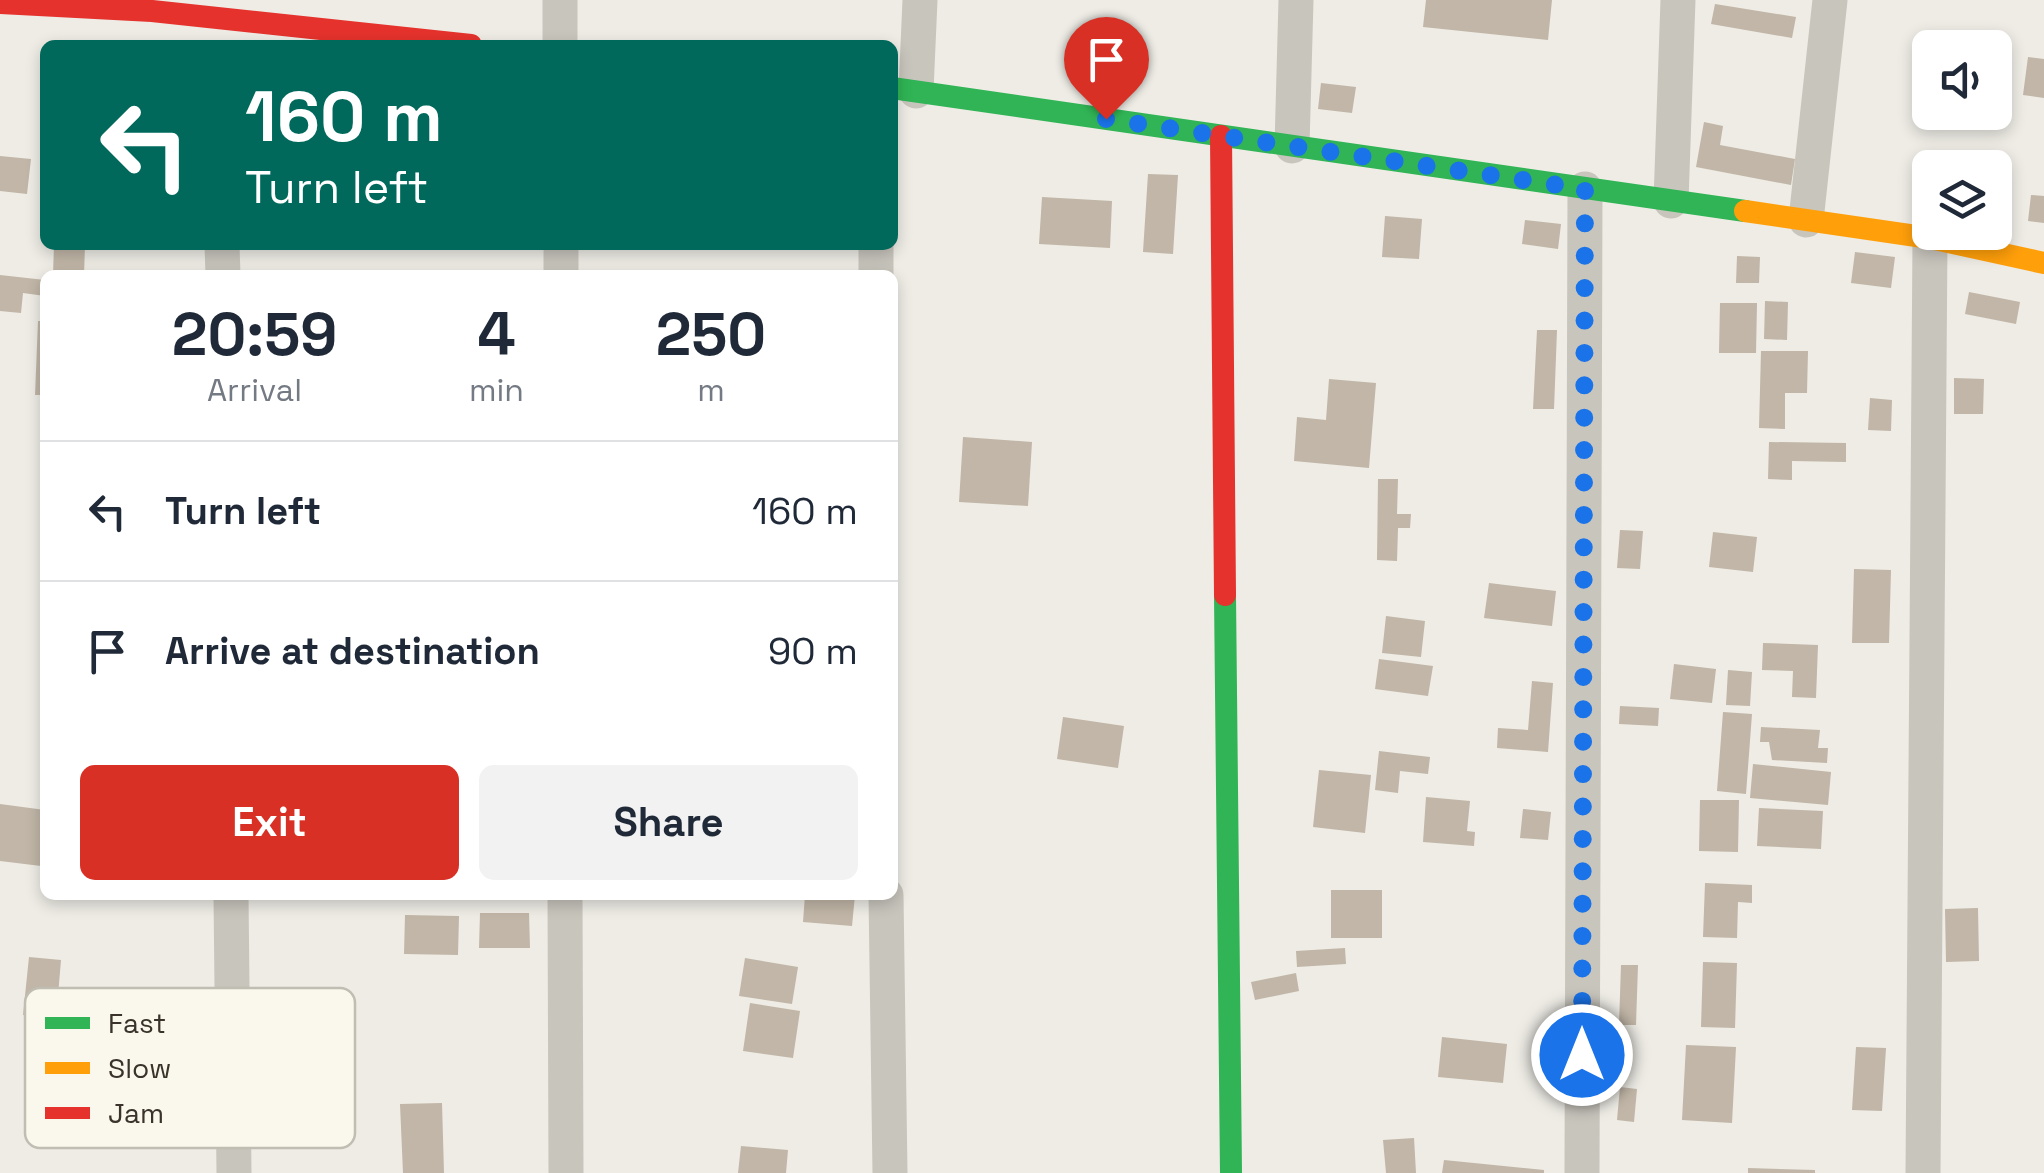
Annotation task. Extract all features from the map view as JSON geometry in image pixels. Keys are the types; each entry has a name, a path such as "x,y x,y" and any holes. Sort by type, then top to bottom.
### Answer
{"main road":[{"path":"0,3 152,6 219,33 366,40"},
{"path":"904,89 1912,235"},
{"path":"1221,136 1231,1173"},
{"path":"1985,250 2044,263"}],"street":[{"path":"560,0 560,40"},
{"path":"904,89 920,0"},
{"path":"1292,146 1296,0"},
{"path":"1671,201 1678,0"},
{"path":"1806,220 1830,0"},
{"path":"1582,1173 1585,189"},
{"path":"1923,1173 1930,250"},
{"path":"230,900 231,988"},
{"path":"565,900 566,1173"},
{"path":"886,900 890,1173"},
{"path":"234,1148 234,1173"}],"building":[{"path":"1426,0 1552,0 1548,40 1423,27"},
{"path":"1715,4 1796,17 1792,38 1711,24"},
{"path":"2028,57 2044,59 2044,98 2023,95"},
{"path":"1321,83 1356,87 1352,113 1318,109"},
{"path":"1704,122 1723,126 1720,145 1795,159 1791,185 1696,167"},
{"path":"0,156 31,159 27,194 0,191"},
{"path":"1148,174 1178,175 1173,254 1143,252"},
{"path":"2031,195 2044,196 2044,223 2028,221"},
{"path":"1042,197 1112,201 1110,248 1039,244"},
{"path":"1385,216 1422,219 1419,259 1382,257"},
{"path":"1525,220 1561,224 1558,249 1522,244"},
{"path":"54,250 85,250 84,270 53,270"},
{"path":"1855,252 1895,257 1891,288 1851,283"},
{"path":"1737,256 1760,257 1759,283 1736,283"},
{"path":"0,275 40,279 40,295 23,293 21,313 0,311"},
{"path":"1969,292 2020,302 2016,324 1965,314"},
{"path":"1765,301 1788,302 1787,340 1764,339"},
{"path":"1720,303 1757,303 1756,353 1719,353"},
{"path":"38,321 40,321 40,395 35,395"},
{"path":"1537,330 1557,330 1554,409 1533,409"},
{"path":"1761,351 1808,351 1807,393 1785,393 1785,429 1759,428"},
{"path":"1954,378 1984,379 1983,414 1954,414"},
{"path":"1329,379 1376,383 1369,468 1294,461 1297,417 1326,420"},
{"path":"1870,398 1892,400 1891,431 1868,430"},
{"path":"963,437 1032,442 1028,506 959,502"},
{"path":"1769,442 1846,443 1846,462 1792,461 1792,480 1768,479"},
{"path":"1378,479 1398,479 1397,514 1411,514 1410,528 1398,528 1397,561 1377,560"},
{"path":"1620,530 1643,531 1640,569 1617,568"},
{"path":"1713,532 1757,537 1753,572 1709,567"},
{"path":"1854,569 1891,570 1889,643 1852,643"},
{"path":"1489,583 1556,591 1552,626 1484,618"},
{"path":"1386,616 1425,621 1421,657 1382,653"},
{"path":"1763,643 1818,645 1816,698 1792,697 1793,671 1762,670"},
{"path":"1379,659 1433,666 1428,696 1375,689"},
{"path":"1674,664 1716,669 1712,703 1670,699"},
{"path":"1728,670 1752,672 1750,706 1726,705"},
{"path":"1532,681 1553,683 1548,752 1497,748 1498,728 1528,730"},
{"path":"1620,706 1659,708 1658,726 1619,724"},
{"path":"1723,712 1752,714 1746,794 1717,791"},
{"path":"1063,717 1124,726 1118,768 1057,759"},
{"path":"1761,727 1820,730 1818,748 1828,748 1827,763 1772,760 1769,742 1760,742"},
{"path":"1379,751 1430,757 1428,774 1400,771 1398,793 1375,790"},
{"path":"1753,764 1831,772 1828,805 1750,798"},
{"path":"1319,770 1371,775 1365,833 1313,827"},
{"path":"1426,797 1470,801 1467,831 1475,832 1474,846 1423,842"},
{"path":"1700,800 1739,800 1738,852 1699,851"},
{"path":"0,804 40,809 40,866 0,861"},
{"path":"1759,808 1823,811 1821,849 1757,846"},
{"path":"1523,809 1551,812 1548,840 1520,838"},
{"path":"1705,883 1752,885 1752,903 1738,902 1737,938 1703,937"},
{"path":"1331,890 1382,890 1382,938 1331,938"},
{"path":"805,900 855,900 852,926 803,922"},
{"path":"1978,908 1979,961 1946,962 1945,909"},
{"path":"480,913 529,913 530,948 479,948"},
{"path":"405,915 459,916 458,955 404,954"},
{"path":"1345,948 1346,964 1297,967 1296,951"},
{"path":"29,957 61,960 59,988 26,988"},
{"path":"745,958 798,967 792,1004 739,996"},
{"path":"1703,962 1737,963 1735,1028 1701,1027"},
{"path":"1621,965 1638,965 1636,1025 1619,1025"},
{"path":"1296,973 1299,991 1255,1000 1251,982"},
{"path":"750,1003 800,1011 793,1058 743,1051"},
{"path":"1442,1037 1507,1044 1503,1083 1438,1077"},
{"path":"1686,1045 1736,1047 1732,1123 1682,1120"},
{"path":"1856,1047 1886,1048 1882,1111 1852,1110"},
{"path":"1620,1087 1637,1089 1634,1122 1617,1120"},
{"path":"442,1103 444,1173 403,1173 400,1104"},
{"path":"1414,1138 1416,1173 1386,1173 1383,1140"},
{"path":"741,1146 788,1150 786,1173 738,1173"},
{"path":"1444,1160 1544,1170 1544,1173 1442,1173"},
{"path":"1748,1168 1815,1170 1815,1173 1748,1173"}],"traffic: fast":[{"path":"898,89 1745,211"},
{"path":"1225,595 1231,1173"}],"traffic: slow":[{"path":"1745,211 1930,238 2044,263"}],"traffic: jam":[{"path":"0,3 152,11 424,40"},
{"path":"1221,136 1225,595"}],"route":[{"path":"1106,119 1585,189 1582,1055"}]}
